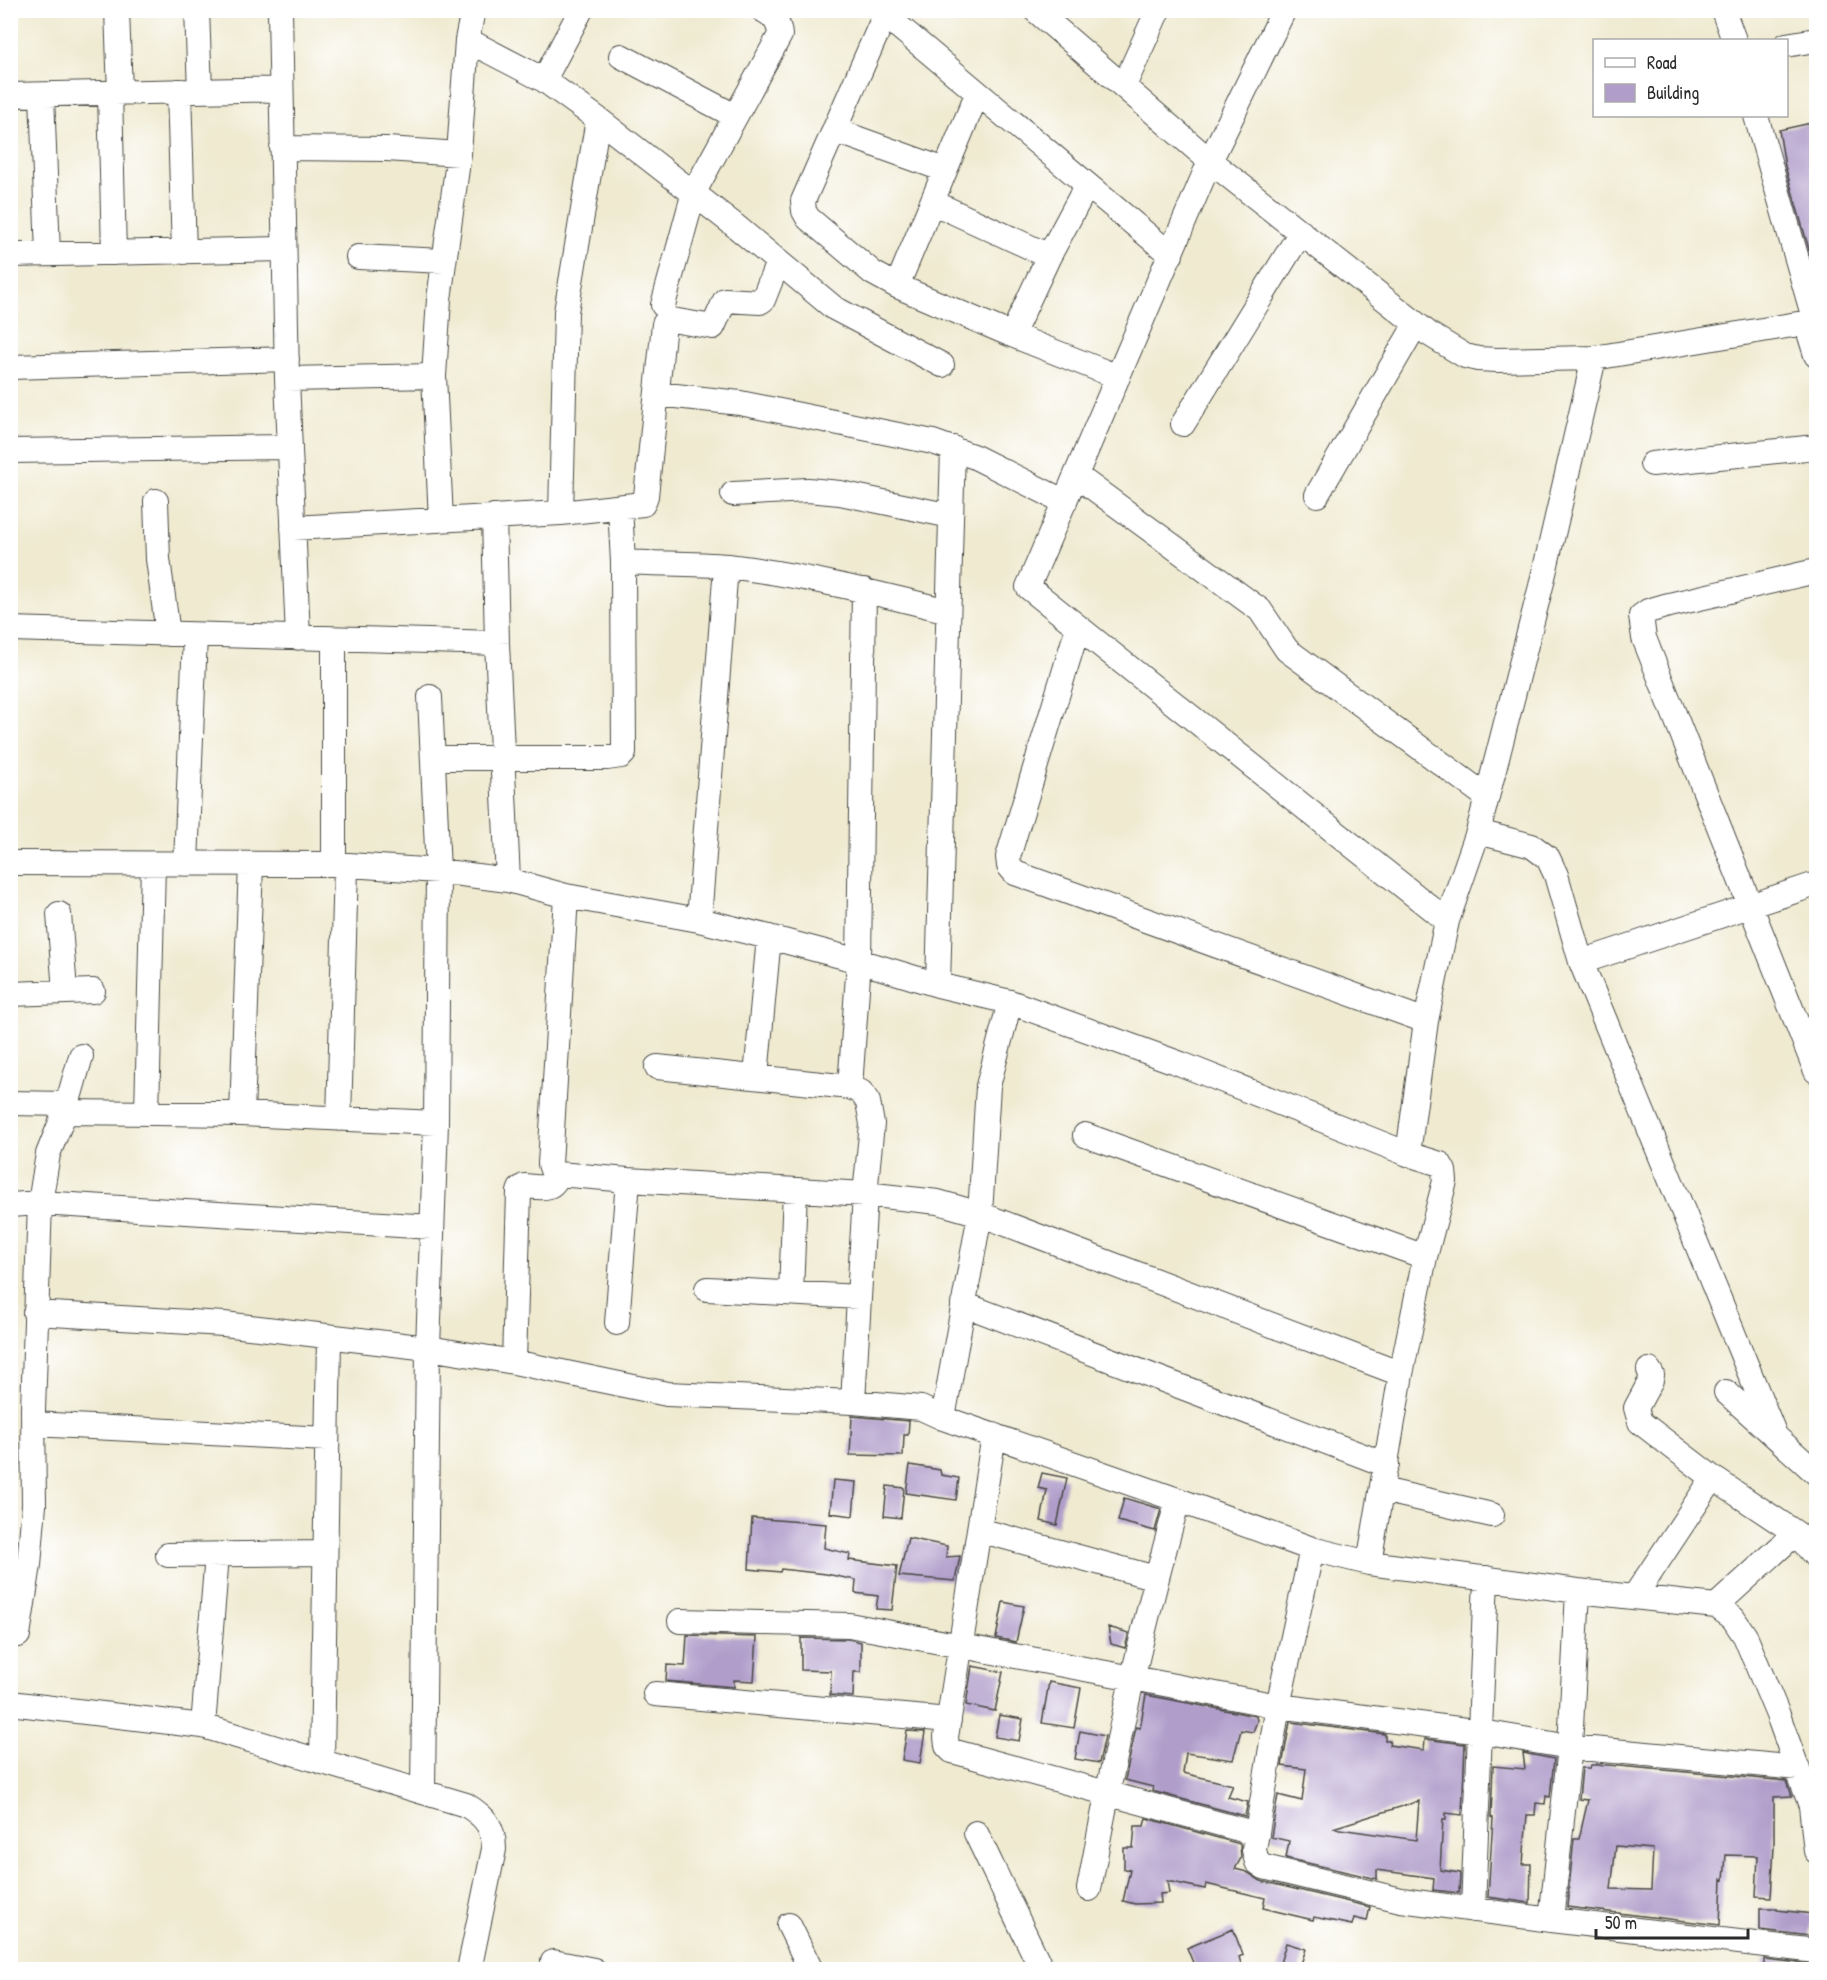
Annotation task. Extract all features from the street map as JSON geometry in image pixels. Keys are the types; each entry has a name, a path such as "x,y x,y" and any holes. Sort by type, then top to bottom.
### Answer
{"street":[{"path":"114,253 117,10"},
{"path":"184,252 189,91 197,10"},
{"path":"280,10 283,249 298,638"},
{"path":"441,519 434,376 439,299 459,154 467,40 473,10"},
{"path":"544,80 581,10"},
{"path":"663,305 694,192 780,35 779,26 773,16 763,10"},
{"path":"1035,10 1210,161 1416,324 1447,347 1465,356 1497,360 1594,358 1813,322"},
{"path":"1124,86 1158,10"},
{"path":"1284,10 1210,161 1028,587 1447,921"},
{"path":"1723,10 1734,39"},
{"path":"1118,377 897,286 873,273 808,218 804,212 803,201 886,13 977,94 1171,255"},
{"path":"467,40 544,80 598,119 694,192 834,308 942,365"},
{"path":"1788,45 1816,40"},
{"path":"621,56 735,116"},
{"path":"10,95 281,89"},
{"path":"897,286 977,94"},
{"path":"42,95 48,254"},
{"path":"1756,117 1813,322 1816,355"},
{"path":"561,513 566,312 598,119"},
{"path":"834,130 945,170"},
{"path":"282,148 387,149 459,154"},
{"path":"1012,335 1049,256 1087,185"},
{"path":"932,202 1049,256"},
{"path":"1184,424 1301,232"},
{"path":"10,255 283,249"},
{"path":"358,257 444,261"},
{"path":"293,528 561,513 643,504 646,496 664,324 672,320 713,327 725,300 760,303 778,262"},
{"path":"1317,495 1416,324"},
{"path":"1408,1154 1426,1021 1447,921 1478,832 1541,586 1594,358"},
{"path":"10,367 287,369 434,376"},
{"path":"657,394 740,403 953,448 1065,502"},
{"path":"10,451 291,447"},
{"path":"1652,464 1816,447"},
{"path":"938,985 953,448"},
{"path":"1077,476 1260,610 1287,650 1487,796"},
{"path":"733,494 808,490 840,493 951,516"},
{"path":"156,501 158,559 168,634"},
{"path":"433,758 607,758 621,756 624,753 623,562 620,507"},
{"path":"494,516 497,643 508,880"},
{"path":"623,562 726,566 777,573 864,590 948,611"},
{"path":"699,920 726,566"},
{"path":"1816,571 1665,606 1648,611 1641,616 1644,638 1816,1071"},
{"path":"850,1087 859,961 864,590"},
{"path":"1078,627 1008,857 1009,866 1015,873 1426,1021"},
{"path":"10,629 497,643"},
{"path":"186,864 195,635"},
{"path":"334,639 340,865 339,1119"},
{"path":"423,1792 428,1348 436,1123 438,871 430,697"},
{"path":"1478,832 1532,846 1548,858 1556,875 1581,962 1775,1435"},
{"path":"10,863 340,865 438,871 508,880 566,896 699,920 859,961 938,985 1010,1002 1181,1064 1408,1154 1440,1164 1444,1171 1445,1181 1425,1257 1401,1374 1369,1563"},
{"path":"147,1113 153,864"},
{"path":"242,1114 251,864"},
{"path":"1581,962 1816,884"},
{"path":"566,896 550,1164 552,1170 558,1174 865,1194 938,1202 980,1214 1401,1374"},
{"path":"59,914 65,991"},
{"path":"756,1076 769,937"},
{"path":"10,994 93,991"},
{"path":"943,1418 980,1214 988,1086 1010,1002"},
{"path":"18,1635 20,1564 34,1505 26,1415 35,1313 40,1203 48,1154 66,1108 81,1056"},
{"path":"657,1067 850,1087 861,1092 868,1102 872,1124 865,1194 853,1402"},
{"path":"10,1103 147,1113 242,1114 436,1123"},
{"path":"1085,1134 1425,1257"},
{"path":"514,1362 519,1192 524,1186 551,1185 555,1183 558,1174"},
{"path":"617,1323 628,1180"},
{"path":"791,1293 795,1190"},
{"path":"10,1205 40,1203 432,1227"},
{"path":"707,1289 859,1297"},
{"path":"963,1304 1387,1465"},
{"path":"35,1313 224,1324 428,1348 514,1362 667,1394 853,1402 921,1408 943,1418 1312,1549 1369,1563 1578,1591 1716,1606 1734,1618 1744,1636 1799,1768 1814,1805 1816,1851"},
{"path":"322,1762 329,1337"},
{"path":"1648,1370 1652,1375 1651,1380 1636,1408 1640,1422 1713,1478 1796,1533 1816,1557"},
{"path":"1726,1392 1816,1473"},
{"path":"26,1415 327,1439"},
{"path":"994,1435 946,1737 947,1746 952,1751 1257,1834"},
{"path":"1634,1597 1713,1478"},
{"path":"1382,1490 1492,1515"},
{"path":"1089,1888 1107,1792 1133,1677 1156,1578 1178,1500"},
{"path":"979,1530 1156,1578"},
{"path":"1716,1606 1796,1533"},
{"path":"1312,1549 1278,1706 1254,1851 1257,1862 1264,1868 1401,1900 1816,1951"},
{"path":"168,1555 325,1553"},
{"path":"203,1726 218,1555"},
{"path":"1473,1910 1482,1732 1486,1578"},
{"path":"1551,1920 1570,1747 1578,1591"},
{"path":"680,1621 849,1626 1133,1677 1278,1706 1482,1732 1570,1747 1799,1768"},
{"path":"655,1694 949,1720"},
{"path":"10,1703 203,1726 466,1805 486,1819 494,1837 494,1849 469,1970"},
{"path":"976,1833 1042,1970"},
{"path":"789,1925 811,1970"},
{"path":"553,1962 594,1970"}],"building":[{"path":"1816,122 1815,270 1785,166 1779,130"},
{"path":"852,1416 909,1421 908,1435 904,1435 903,1456 850,1455"},
{"path":"910,1465 940,1470 941,1475 959,1478 956,1500 906,1493"},
{"path":"1042,1473 1067,1478 1057,1525 1041,1521 1047,1490 1038,1488"},
{"path":"833,1480 856,1482 853,1516 830,1513"},
{"path":"887,1486 904,1488 901,1518 884,1516"},
{"path":"1124,1498 1161,1509 1155,1531 1118,1521"},
{"path":"752,1518 826,1524 824,1548 850,1554 849,1560 897,1566 892,1610 876,1609 878,1596 855,1593 856,1580 781,1569 780,1572 749,1569"},
{"path":"908,1538 947,1546 946,1557 960,1556 955,1581 899,1576"},
{"path":"1003,1602 1024,1606 1016,1642 996,1638"},
{"path":"1108,1627 1129,1633 1125,1648 1111,1644"},
{"path":"687,1635 757,1637 754,1681 734,1680 734,1687 666,1681 667,1665 685,1666"},
{"path":"801,1638 848,1639 861,1642 861,1672 854,1672 853,1697 830,1695 831,1671 801,1670"},
{"path":"972,1666 1003,1672 995,1711 966,1705"},
{"path":"1049,1682 1081,1688 1074,1728 1042,1723"},
{"path":"1146,1695 1256,1716 1257,1721 1253,1732 1241,1730 1233,1760 1186,1753 1183,1773 1233,1785 1228,1797 1248,1802 1245,1816 1152,1791 1153,1787 1125,1780 1136,1727 1140,1728"},
{"path":"999,1715 1023,1719 1019,1741 995,1737"},
{"path":"1290,1722 1385,1734 1385,1740 1390,1740 1389,1745 1424,1750 1425,1739 1465,1744 1462,1815 1446,1813 1446,1819 1443,1819 1440,1870 1460,1873 1459,1893 1433,1890 1434,1878 1377,1870 1377,1879 1286,1858 1289,1841 1271,1837 1278,1795 1302,1801 1306,1769 1282,1766","holes":["1419,1801 1416,1840 1333,1828"]},
{"path":"907,1731 925,1732 920,1763 902,1760"},
{"path":"1080,1731 1105,1736 1099,1763 1075,1759"},
{"path":"1523,1753 1554,1759 1550,1797 1546,1796 1545,1804 1536,1803 1535,1815 1527,1815 1523,1864 1531,1864 1530,1903 1488,1897 1493,1818 1491,1817 1493,1766 1525,1769"},
{"path":"1596,1765 1787,1781 1792,1796 1774,1797 1771,1897 1756,1896 1758,1856 1726,1855 1724,1880 1722,1879 1720,1925 1567,1907 1574,1839 1579,1839 1588,1800 1579,1799 1582,1768","holes":["1616,1846 1653,1849 1651,1890 1611,1889"]},
{"path":"1146,1818 1240,1844 1241,1858 1235,1869 1247,1872 1261,1881 1370,1907 1367,1921 1354,1918 1352,1925 1314,1917 1313,1920 1263,1908 1265,1898 1206,1884 1205,1889 1167,1881 1169,1893 1160,1894 1161,1903 1135,1904 1123,1901 1130,1870 1124,1869 1124,1848 1133,1848 1135,1826 1144,1826"},
{"path":"1760,1908 1777,1908 1777,1910 1813,1914 1810,1936 1760,1930"},
{"path":"1233,1929 1243,1955 1239,1957 1243,1970 1196,1970 1187,1948"},
{"path":"1286,1943 1306,1949 1299,1970 1278,1970"},
{"path":"1764,1959 1807,1964 1806,1970 1764,1970"}]}
